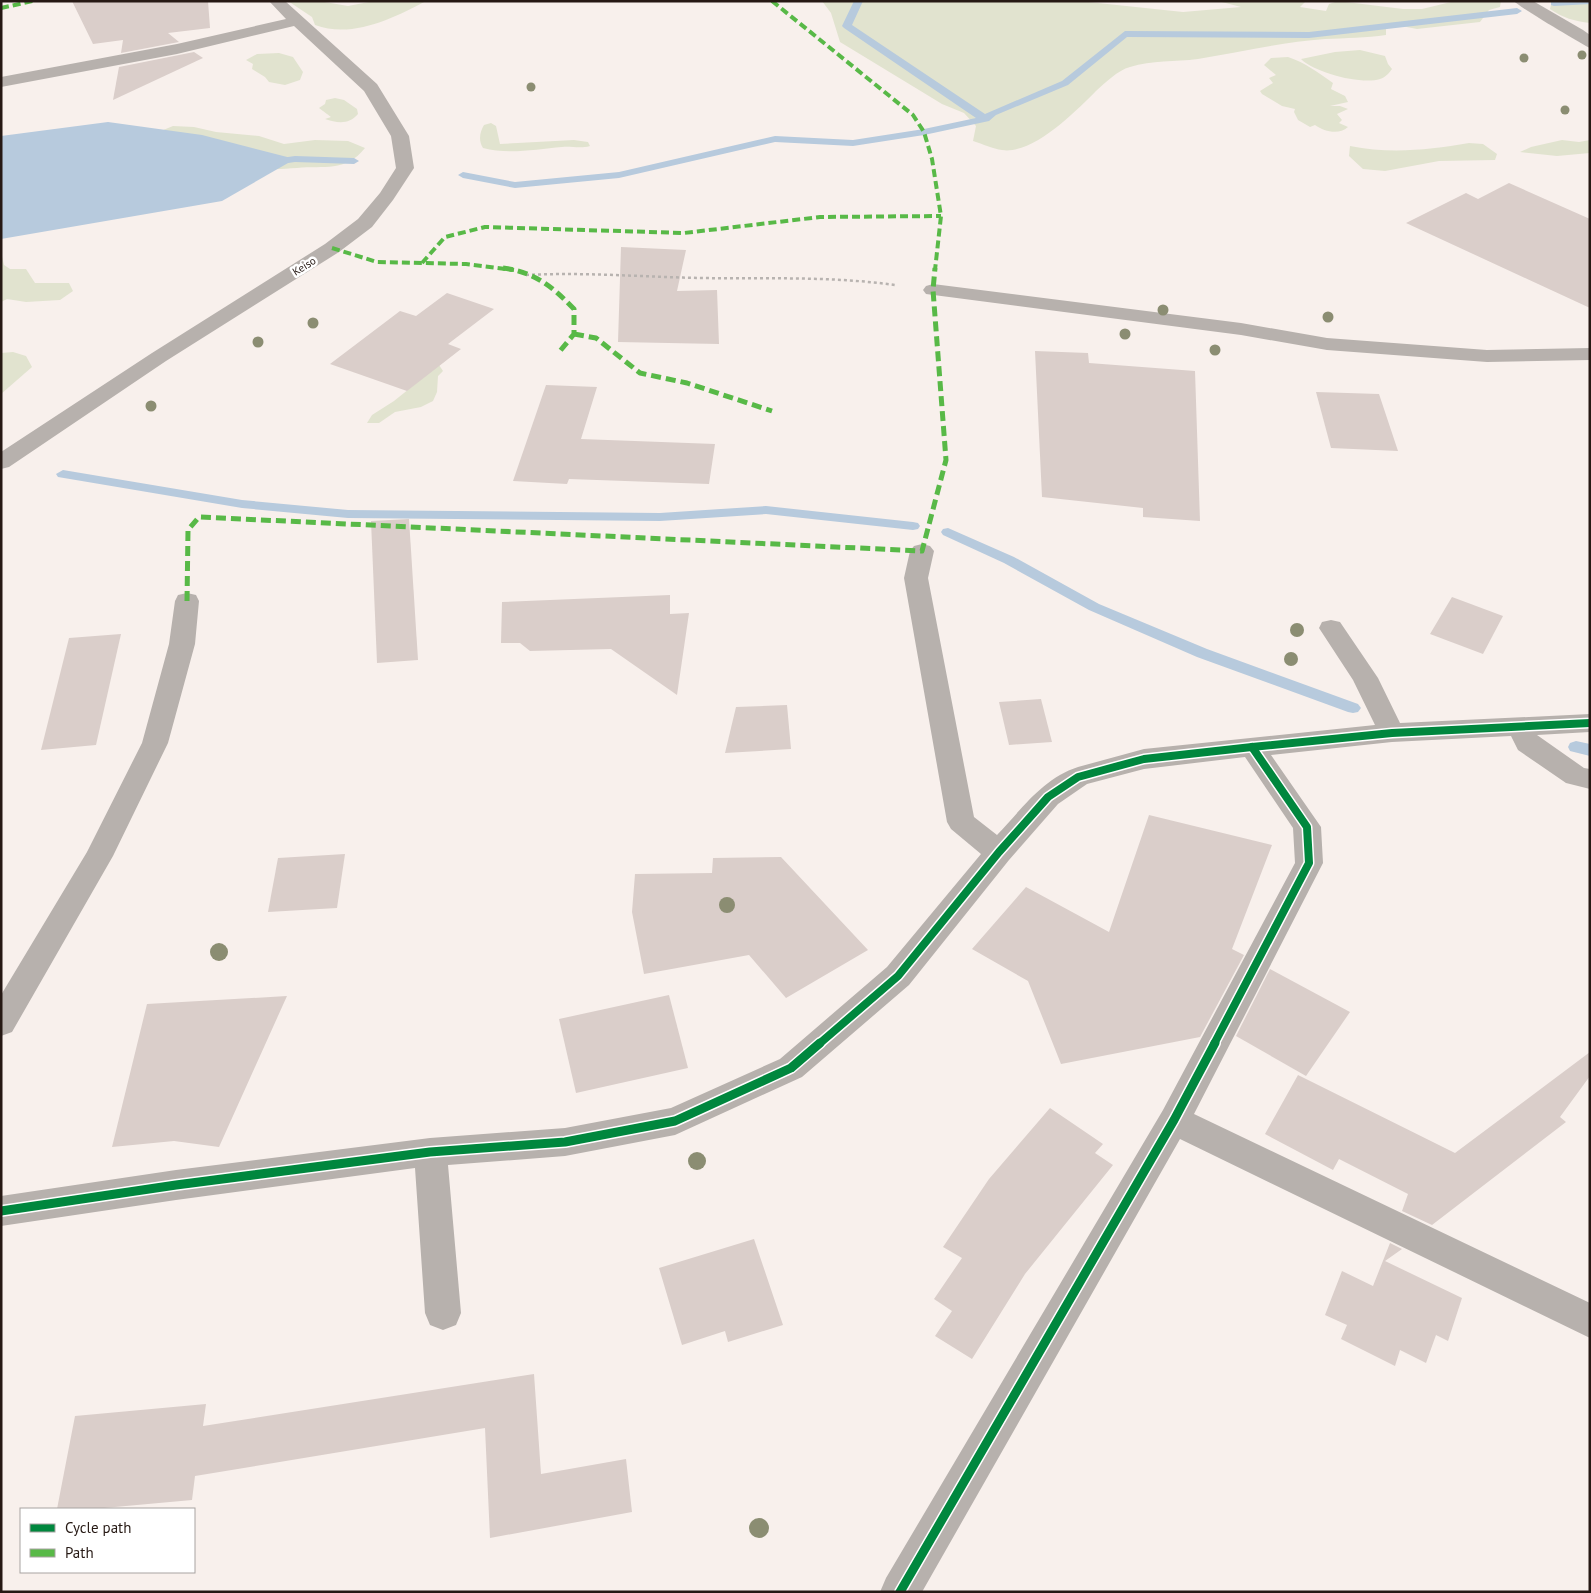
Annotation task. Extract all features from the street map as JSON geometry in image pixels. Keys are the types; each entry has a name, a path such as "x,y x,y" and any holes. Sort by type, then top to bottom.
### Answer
{"street":[{"name":"Keiso","path":"1,462 159,357 332,248 365,223 387,196 406,168 400,136 371,88 276,1"},
{"path":"1520,1 1577,33 1590,43"},
{"path":"1,82 167,51 297,21"},
{"path":"933,290 1241,329 1327,344 1487,356 1590,354"},
{"path":"922,551 916,578 961,822 999,852"},
{"path":"1,1023 99,856 155,743 182,644 187,601"},
{"path":"1331,628 1365,678 1392,733"},
{"path":"1,1211 176,1184 430,1152 565,1142 675,1121 791,1068 898,976 999,852 1048,797 1078,777 1144,759 1252,747 1392,733 1590,723"},
{"path":"1520,726 1527,743 1576,776 1590,779"},
{"path":"900,1592 1174,1120 1309,864 1307,827 1252,747"},
{"path":"1174,1120 1590,1321"},
{"path":"430,1152 443,1313"}],"path":[{"path":"526,275 553,273 700,278 809,277 874,282 933,290"}],"green space":[{"path":"288,1 319,1 348,6 374,1 426,1 387,20 372,25 343,30 315,25 312,17"},
{"path":"822,1 1079,1 1183,12 1241,7 1218,1 1306,1 1300,7 1326,11 1329,4 1338,1 1403,9 1422,9 1455,1 1501,1 1500,7 1489,10 1480,22 1417,29 1386,23 1386,35 1293,42 1198,59 1155,62 1130,67 1112,77 1066,120 1040,139 1014,150 1002,150 973,141 976,126 964,113 942,104 840,42 831,13"},
{"path":"1552,1 1590,1 1590,23 1559,15 1550,9"},
{"path":"1360,50 1385,56 1392,69 1386,76 1380,79 1351,79 1317,69 1301,59 1335,52"},
{"path":"279,53 293,57 303,72 300,80 285,85 269,82 265,77 252,69 253,64 246,60 257,54"},
{"path":"1288,57 1322,75 1333,83 1331,89 1345,96 1348,102 1330,106 1340,106 1348,109 1337,114 1342,120 1339,123 1348,127 1336,132 1327,131 1315,125 1310,127 1298,120 1294,112 1295,109 1282,106 1262,94 1260,91 1273,83 1269,78 1276,75 1264,65 1271,58"},
{"path":"335,98 344,100 357,109 358,114 351,120 343,122 325,119 331,117 319,108 325,104 326,100"},
{"path":"491,123 496,126 500,144 574,140 588,142 590,146 512,151 483,148 480,139 481,130 484,125"},
{"path":"173,126 259,136 284,144 315,140 348,141 365,148 357,156 342,165 269,169 156,133"},
{"path":"1562,140 1579,142 1590,140 1590,153 1557,156 1520,152 1531,147"},
{"path":"1469,143 1483,144 1497,154 1495,160 1439,161 1385,171 1363,169 1349,156 1350,146 1380,150 1410,150"},
{"path":"1,252 4,265 10,269 26,269 35,283 69,283 73,291 60,300 26,302 7,299 1,302"},
{"path":"13,352 26,356 32,367 1,394 1,353"},
{"path":"439,365 443,371 438,376 437,392 433,401 421,407 395,412 379,423 367,423 372,415 394,401"}],"water":[{"path":"108,122 202,135 295,159 222,201 1,239 1,136"}],"building":[{"path":"72,1 208,1 210,28 168,33 179,42 121,53 123,40 93,44"},
{"path":"194,52 203,58 113,100 119,67"},
{"path":"1509,183 1590,219 1590,308 1406,223 1466,193 1478,199"},
{"path":"621,247 686,250 677,291 717,290 719,344 618,342"},
{"path":"447,293 494,309 448,344 461,349 407,391 330,364 400,311 416,316"},
{"path":"1035,351 1088,353 1089,363 1195,371 1200,521 1143,517 1143,508 1042,497"},
{"path":"546,385 597,387 581,439 715,444 709,484 569,479 567,484 513,481"},
{"path":"1316,392 1379,394 1398,451 1331,448"},
{"path":"409,519 418,660 377,663 371,521"},
{"path":"670,595 670,614 689,613 677,695 611,649 530,651 520,643 501,643 502,602"},
{"path":"1452,597 1503,616 1483,654 1430,634"},
{"path":"121,634 96,745 41,750 69,638"},
{"path":"1041,699 1052,742 1009,745 999,702"},
{"path":"787,705 791,749 725,753 736,707"},
{"path":"1149,815 1272,845 1232,949 1244,955 1200,1037 1061,1064 1028,981 972,949 1026,887 1109,932"},
{"path":"345,854 337,908 268,912 278,858"},
{"path":"781,857 868,950 786,998 749,955 644,974 632,912 635,874 712,873 713,858"},
{"path":"1270,969 1350,1012 1306,1076 1236,1036"},
{"path":"669,995 688,1068 576,1093 559,1019"},
{"path":"287,996 219,1147 174,1141 112,1147 147,1004"},
{"path":"1590,1052 1590,1076 1560,1117 1566,1122 1432,1225 1402,1211 1408,1194 1339,1159 1333,1170 1265,1134 1298,1075 1455,1153"},
{"path":"1050,1108 1103,1144 1095,1153 1113,1165 1025,1274 972,1359 935,1336 952,1311 934,1299 962,1258 943,1247 989,1179"},
{"path":"754,1239 783,1325 728,1342 725,1331 682,1345 659,1268"},
{"path":"1390,1243 1402,1249 1385,1261 1462,1298 1448,1341 1436,1335 1426,1363 1400,1350 1395,1366 1341,1339 1347,1325 1325,1315 1342,1271 1373,1286"},
{"path":"534,1374 541,1474 626,1459 632,1512 490,1538 485,1428 195,1476 192,1500 104,1508 57,1508 75,1416 206,1404 203,1426"}],"waterway":[{"path":"859,1 847,26 985,119"},
{"path":"1554,3 1590,1"},
{"path":"985,119 992,113 1065,83 1125,34 1309,35 1517,11"},
{"path":"463,175 515,185 619,175 775,139 853,143 924,132 985,119"},
{"path":"274,162 295,159 354,161"},
{"path":"63,474 242,504 348,514 660,517 766,510 913,526"},
{"path":"948,532 1009,560 1094,607 1202,653 1353,708"},
{"path":"1576,747 1590,750"}],"marked path":[{"path":"1,8 33,1"},
{"path":"187,601 188,530 199,517 922,551 946,460 933,290 941,216 932,159 924,132 913,115 772,1"},
{"path":"422,263 445,237 485,227 684,233 820,217 941,216"},
{"path":"332,248 377,262 466,264 517,270 553,287 574,309 574,334 560,351"},
{"path":"574,334 596,338 640,373 687,383 772,411"}],"cycle path":[{"path":"1,1211 176,1185 430,1152 565,1142 675,1121 791,1068 898,976 999,852 1048,797 1078,777 1144,759 1252,747 1392,733 1590,723"},
{"path":"900,1592 1174,1120 1309,863 1307,827 1252,747"}]}
